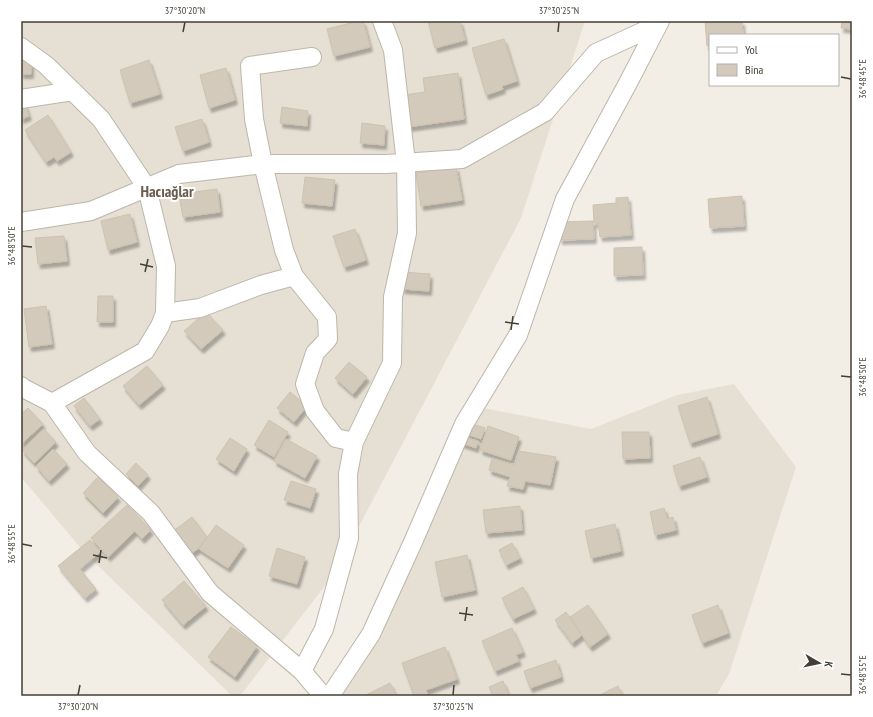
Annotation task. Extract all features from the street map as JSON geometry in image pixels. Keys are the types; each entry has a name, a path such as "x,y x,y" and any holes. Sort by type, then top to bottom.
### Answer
{"street":[{"path":"302,671 324,629 349,538 348,474 354,442 392,364 393,297 407,233 406,163 393,50 382,21"},
{"path":"21,222 90,211 179,174 263,164 386,164 462,159 545,112 596,53 644,30 659,21"},
{"path":"330,696 371,634 464,424 518,336 565,199 628,83 659,21"},
{"path":"21,47 46,65 101,119 147,188 166,266 165,313 160,326 145,351 52,402"},
{"path":"312,57 250,66 254,119 263,164 284,250 294,276 327,317 328,339 315,353 305,384 315,411 336,438 354,442"},
{"path":"21,99 73,91"},
{"path":"165,313 200,308 261,285 294,276"},
{"path":"21,386 52,402 87,454 151,513 210,592 302,671 323,696"}],"shaded area":[{"path":"21,21 585,21 521,218 334,574 240,696 232,696 84,552 21,477"},
{"path":"734,384 796,467 729,674 716,696 345,696 343,691 478,407 591,429 677,395"}],"building":[{"path":"363,21 370,47 334,56 327,29"},
{"path":"428,21 460,21 465,40 435,48"},
{"path":"705,21 742,21 743,34 709,34 709,46 707,46"},
{"path":"842,21 852,21 852,29 841,28"},
{"path":"504,39 517,81 502,86 503,89 486,95 472,48"},
{"path":"21,58 31,58 31,74 21,74"},
{"path":"149,60 160,94 130,103 120,70"},
{"path":"226,68 235,100 209,108 200,75"},
{"path":"458,73 464,119 408,127 404,95 425,92 423,78"},
{"path":"25,104 29,116 21,119 21,106"},
{"path":"282,107 308,111 307,126 280,123"},
{"path":"48,115 71,152 57,161 54,157 46,162 25,130"},
{"path":"202,119 209,142 183,151 175,127"},
{"path":"362,123 385,126 384,145 360,143"},
{"path":"456,167 462,200 421,206 416,173"},
{"path":"305,177 335,180 332,206 302,203"},
{"path":"217,189 220,212 183,217 179,194"},
{"path":"742,196 744,226 710,228 708,199"},
{"path":"628,197 631,235 600,237 598,223 594,223 593,205 616,203 616,198"},
{"path":"130,214 137,242 108,250 101,221"},
{"path":"593,221 594,239 560,240 559,222"},
{"path":"355,229 366,260 344,267 333,236"},
{"path":"64,236 67,261 38,264 35,238"},
{"path":"642,247 643,275 614,276 614,248"},
{"path":"403,272 430,274 429,291 402,289"},
{"path":"98,296 113,296 113,322 97,322"},
{"path":"46,306 52,344 29,347 24,309"},
{"path":"206,312 223,330 201,349 184,331"},
{"path":"349,362 367,377 353,394 335,378"},
{"path":"147,366 163,385 139,405 123,386"},
{"path":"290,392 307,406 294,422 277,408"},
{"path":"707,397 718,434 690,443 678,406"},
{"path":"84,398 100,419 90,426 74,406"},
{"path":"28,408 43,424 21,444 21,414"},
{"path":"269,420 288,432 274,457 254,445"},
{"path":"469,423 485,428 481,439 466,434"},
{"path":"488,426 519,437 511,460 480,450"},
{"path":"44,429 56,442 34,463 22,450"},
{"path":"622,432 649,432 650,458 623,459"},
{"path":"463,437 478,441 476,448 461,443"},
{"path":"230,438 247,449 234,471 216,459"},
{"path":"286,439 317,456 305,478 274,461"},
{"path":"53,449 67,464 49,481 36,466"},
{"path":"519,451 556,457 550,485 525,481 523,489 507,486 510,477 489,470 492,459 515,465"},
{"path":"700,457 707,477 679,486 673,466"},
{"path":"136,463 148,475 138,486 126,474"},
{"path":"98,477 118,497 103,513 83,493"},
{"path":"291,481 316,489 310,508 284,500"},
{"path":"127,505 151,530 142,539 135,531 108,557 91,538"},
{"path":"520,506 522,530 486,533 483,510"},
{"path":"664,508 667,519 673,517 676,530 655,535 650,512"},
{"path":"192,517 207,537 199,548 189,555 172,532"},
{"path":"615,524 621,551 591,558 585,531"},
{"path":"216,525 244,545 228,568 199,549"},
{"path":"90,540 100,552 80,569 96,589 85,598 58,566"},
{"path":"512,543 520,558 506,565 499,550"},
{"path":"277,548 305,557 297,584 269,576"},
{"path":"467,555 475,590 442,597 435,562"},
{"path":"184,581 206,606 183,625 162,600"},
{"path":"523,587 534,609 513,619 502,598"},
{"path":"588,605 608,634 590,647 570,617"},
{"path":"718,605 728,633 702,643 692,615"},
{"path":"566,612 582,635 572,643 555,620"},
{"path":"231,627 257,646 235,677 208,657"},
{"path":"512,628 523,652 516,655 519,661 495,671 482,641"},
{"path":"445,647 457,679 426,690 428,696 414,696 402,663"},
{"path":"556,660 561,677 530,688 524,671"},
{"path":"503,681 509,696 493,696 489,687"},
{"path":"390,683 397,696 364,696"},
{"path":"618,686 623,696 598,696"}],"district":[{"name":"Hacıağlar","path":"167,191"}]}
